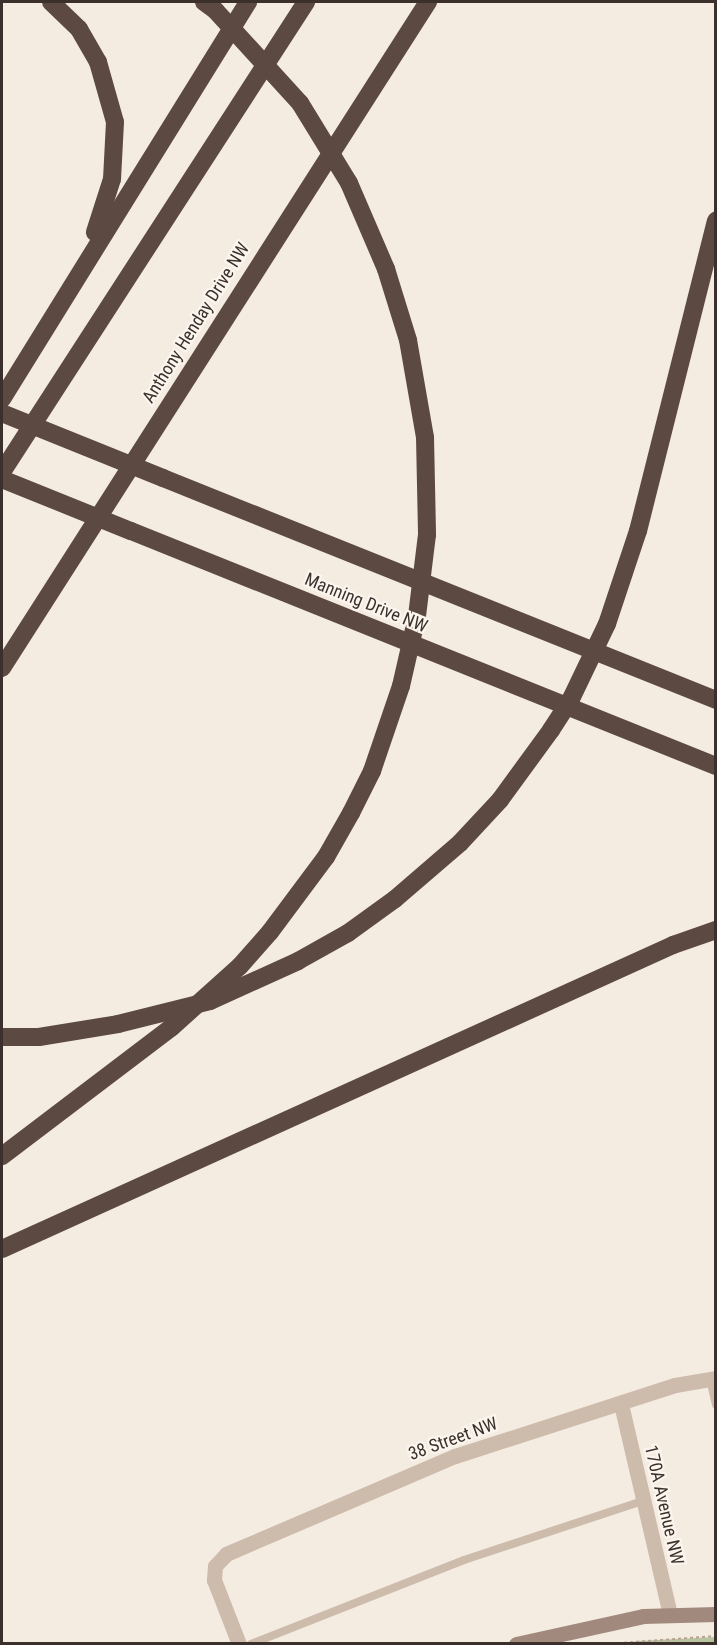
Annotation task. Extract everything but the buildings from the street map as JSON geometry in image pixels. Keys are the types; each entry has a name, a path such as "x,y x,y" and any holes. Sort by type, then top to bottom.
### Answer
{"highway":[{"path":"51,2 79,29 98,62 115,122 112,179 104,211 73,286"},
{"path":"2,399 248,2"},
{"path":"2,472 306,2"},
{"name":"Anthony Henday Drive NW","path":"2,668 428,2"},
{"path":"2,1156 172,1027 240,966 270,933 326,857 351,813 386,734 401,686 417,616 427,535 425,437 408,340 386,269 349,183 300,104 210,6"},
{"path":"2,1037 39,1037 118,1024 210,1001 298,961 348,933 395,899 460,843 500,800 571,699 607,624 638,531 716,221"},
{"path":"2,413 716,700"},
{"name":"Manning Drive NW","path":"2,479 716,766"},
{"path":"2,1249 662,950 716,930"}],"street":[{"name":"38 Street NW","path":"239,1644 214,1580 215,1566 226,1554 455,1456 675,1386 712,1378"},
{"name":"170A Avenue NW","path":"621,1404 670,1614"},
{"path":"516,1644 614,1620 670,1614 716,1614"}],"lane":[{"path":"712,1378 716,1404"},
{"path":"250,1644 464,1560 642,1501"}],"path":[{"path":"606,1644 716,1636"}],"green space":[{"path":"715,1637 715,1643 625,1643 638,1641"}]}
